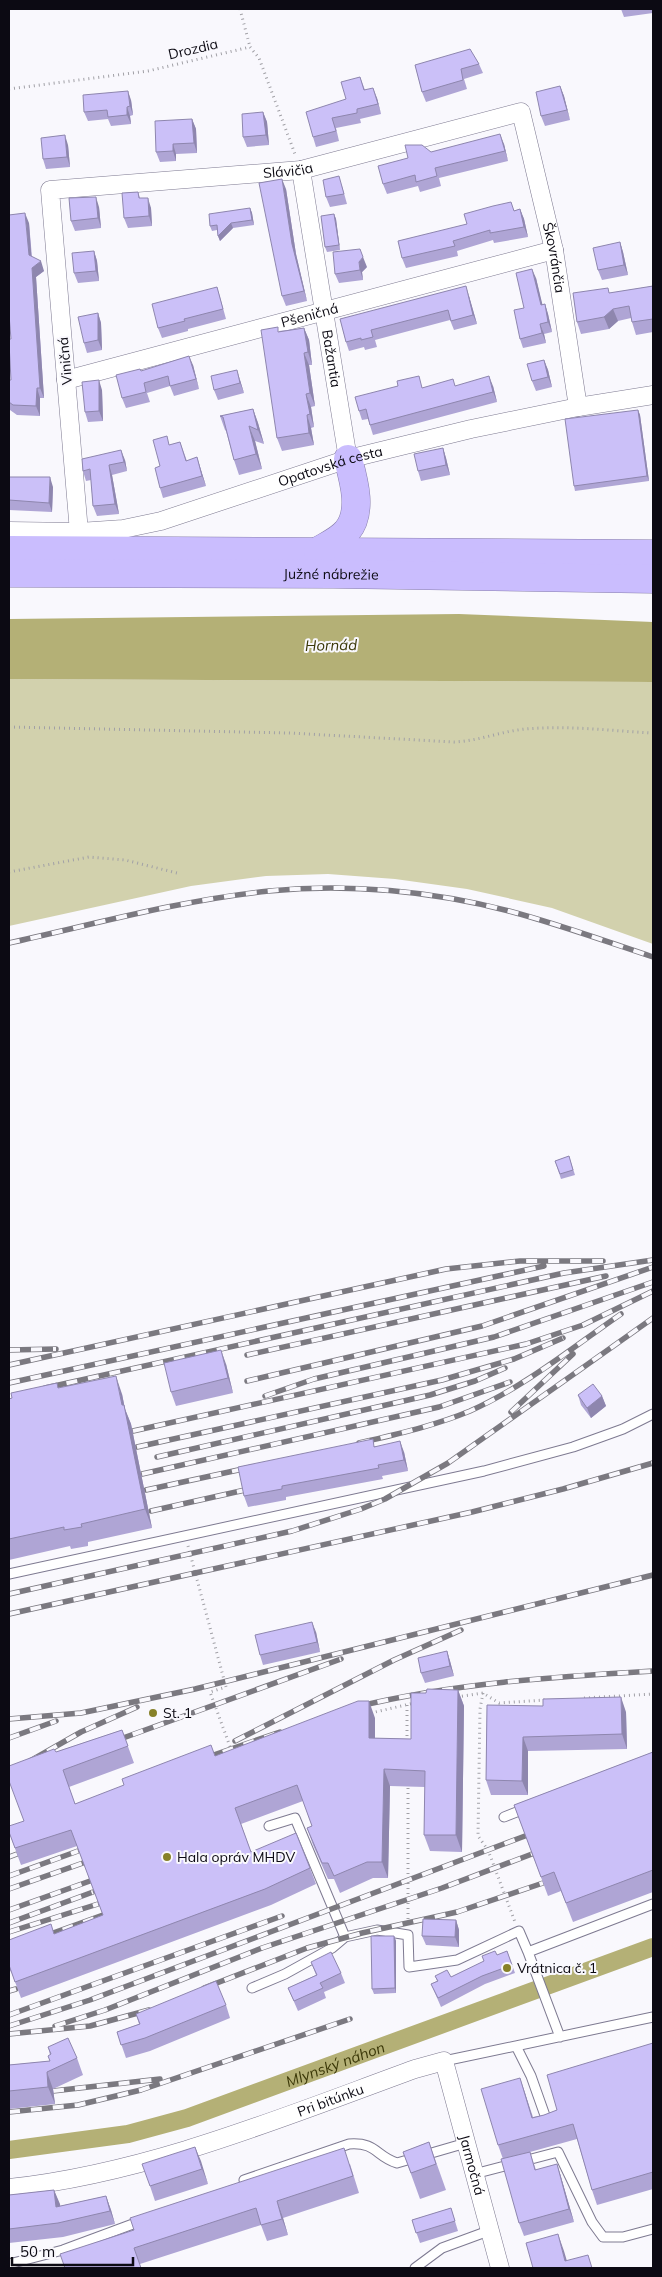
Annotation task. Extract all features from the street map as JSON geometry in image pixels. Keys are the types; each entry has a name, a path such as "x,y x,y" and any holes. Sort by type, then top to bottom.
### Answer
{"highway":[{"path":"318,551 347,532 355,519 356,507 348,460"},
{"path":"356,507 376,536 399,552"},
{"name":"Južné nábrežie","path":"9,550 653,554"},
{"name":"Južné nábrežie","path":"9,573 334,574 653,579"}],"street":[{"name":"Slávičia","path":"50,190 301,170 521,112"},
{"name":"Škovránčia","path":"521,112 554,250 578,407"},
{"name":"Bažantia","path":"301,170 348,460"},
{"name":"Viničná","path":"50,190 79,532"},
{"name":"Pšeničná","path":"66,380 325,313 554,250"},
{"name":"Opatovská cesta","path":"9,531 79,532 123,529 162,521 348,460 471,429 578,407 653,395"},
{"name":"Jarmočná","path":"444,2061 500,2268"},
{"name":"Pri bitúnku","path":"9,2188 100,2172 176,2154 415,2069 444,2061"}],"lane":[{"path":"9,1574 484,1471 572,1447 623,1429 653,1414"},
{"path":"504,1817 532,1806"},
{"path":"269,1826 295,1818 346,1937"},
{"path":"528,1952 653,1904"},
{"path":"252,1988 285,1974 332,1948 346,1937 377,1930 408,1936 409,1967 457,1960 519,1931 560,2037"},
{"name":"Pri bitúnku","path":"444,2061 653,2017"},
{"path":"516,2046 531,2076 548,2124"},
{"path":"244,2180 349,2144 361,2143 372,2146 387,2160 397,2163 466,2143"},
{"path":"474,2174 558,2152 592,2222 603,2237 623,2237 653,2229"},
{"path":"9,2264 20,2265 154,2216"},
{"path":"416,2268 442,2248 491,2230"}],"path":[{"path":"240,9 250,47 259,58 301,170"},
{"name":"Drozdia","path":"9,89 148,71 250,47"},
{"path":"9,727 289,733 454,742 472,741 525,729 566,728 653,733"},
{"path":"9,872 89,857 125,860 178,873"},
{"path":"186,1536 226,1687 210,1692 234,1756"},
{"path":"456,1697 483,1693 499,1703 547,1700"},
{"path":"483,1693 480,1709 478,1836 488,1850 519,1931"},
{"path":"576,1698 653,1694"},
{"path":"370,1714 419,1702"},
{"path":"407,1705 408,1746"},
{"path":"408,1774 408,1936"}],"green space":[{"path":"9,679 653,682 653,944 552,908 467,889 395,879 328,874 266,876 191,886 9,926"}],"water":[{"name":"Hornád","path":"459,614 653,622 653,682 9,679 9,619"}],"building":[{"path":"470,49 479,64 461,69 463,80 422,92 415,65"},
{"path":"360,77 364,90 373,88 378,104 357,109 357,113 332,118 336,131 313,137 306,112 346,99 341,82"},
{"path":"560,86 567,110 541,116 536,92"},
{"path":"128,91 130,106 127,107 127,115 108,117 107,110 84,112 83,95"},
{"path":"263,112 266,135 243,137 242,114"},
{"path":"192,119 194,143 173,144 173,151 156,152 155,121"},
{"path":"500,134 505,151 435,168 437,176 416,182 415,175 383,184 378,166 408,158 405,145 422,145 431,152"},
{"path":"65,135 67,157 43,159 41,138"},
{"path":"339,176 344,194 326,197 323,180"},
{"path":"282,179 292,244 304,291 282,296 259,183"},
{"path":"138,192 139,198 148,198 149,216 124,218 122,193"},
{"path":"96,197 98,218 71,221 69,198"},
{"path":"511,202 514,211 520,209 524,227 490,233 490,230 453,241 455,246 402,258 398,241 467,224 464,214"},
{"path":"250,208 252,220 231,223 218,236 217,225 210,226 209,214"},
{"path":"25,213 29,255 41,261 32,268 40,388 37,388 36,406 13,405 9,402 9,380 11,380 9,339 11,339 9,315 9,215"},
{"path":"334,214 339,245 325,247 321,216"},
{"path":"620,242 624,265 598,270 593,248"},
{"path":"360,249 363,257 359,262 360,270 335,274 333,252"},
{"path":"94,251 96,271 74,273 72,253"},
{"path":"532,269 541,305 545,304 548,322 540,324 542,333 520,339 514,310 524,308 516,273"},
{"path":"466,286 473,315 451,321 448,310 371,330 373,337 346,342 340,319"},
{"path":"653,286 653,319 632,322 629,306 613,309 604,317 577,322 573,293 608,288 609,293"},
{"path":"217,287 223,309 158,328 152,304"},
{"path":"98,313 98,340 84,343 78,317"},
{"path":"278,327 278,332 304,328 308,352 304,353 310,393 306,394 310,414 307,415 309,433 277,438 261,330"},
{"path":"189,356 196,379 170,386 168,376 144,383 146,392 122,398 116,375 140,369 141,371"},
{"path":"544,360 548,377 532,381 527,364"},
{"path":"237,370 240,383 214,390 211,376"},
{"path":"419,376 422,388 453,379 455,386 489,376 493,392 370,425 366,409 359,411 355,397 398,386 397,381"},
{"path":"99,380 99,411 85,412 82,382"},
{"path":"253,409 258,430 249,426 256,454 234,460 223,417 220,416"},
{"path":"638,410 647,476 574,486 565,419"},
{"path":"167,436 169,445 180,442 186,461 197,457 202,476 160,488 155,468 160,466 153,440"},
{"path":"443,448 446,465 418,471 414,454"},
{"path":"121,450 124,462 109,465 115,504 93,506 90,469 83,471 82,459"},
{"path":"9,477 50,477 49,503 9,500"},
{"path":"569,1156 573,1170 560,1174 555,1161"},
{"path":"221,1350 228,1378 171,1392 164,1363"},
{"path":"116,1376 122,1405 124,1405 145,1509 81,1524 82,1527 64,1530 64,1527 9,1539 9,1399 12,1398 11,1393 57,1383 58,1388"},
{"path":"593,1384 602,1396 587,1408 578,1395"},
{"path":"373,1439 374,1447 400,1441 404,1460 378,1465 379,1468 282,1486 282,1489 244,1496 238,1467"},
{"path":"312,1622 317,1642 260,1655 255,1635"},
{"path":"447,1651 450,1666 421,1673 418,1658"},
{"path":"427,1689 458,1690 456,1835 424,1835 425,1771 384,1769 382,1862 367,1862 334,1876 328,1863 322,1863 307,1828 312,1826 297,1785 235,1808 251,1852 296,1833 310,1868 265,1889 15,1982 9,1965 9,1940 51,1924 54,1934 103,1915 71,1830 15,1848 9,1832 9,1826 24,1821 9,1781 9,1766 54,1749 56,1752 122,1730 128,1746 63,1770 75,1804 124,1785 122,1779 211,1745 215,1756 358,1701 369,1701 369,1738 411,1739 411,1693 426,1693"},
{"path":"621,1697 622,1734 523,1737 522,1781 486,1780 487,1705 543,1706 543,1699"},
{"path":"653,1752 653,1870 566,1903 554,1872 541,1877 514,1805"},
{"path":"423,1919 456,1920 455,1937 422,1936"},
{"path":"371,1936 394,1936 395,1988 372,1989"},
{"path":"495,1951 497,1955 507,1951 512,1965 482,1976 438,1998 431,1984 438,1981 435,1976 447,1970 451,1977 484,1961 482,1956"},
{"path":"331,1952 341,1973 320,1983 323,1988 294,2001 288,1988 317,1975 311,1962"},
{"path":"216,1981 226,2005 145,2038 121,2045 117,2032 140,2024 136,2014"},
{"path":"68,2038 77,2058 47,2072 48,2087 9,2091 9,2065 50,2061 48,2056 51,2054 48,2047"},
{"path":"653,2043 653,2172 592,2190 573,2124 498,2145 481,2089 520,2078 532,2118 544,2115 557,2110 547,2075"},
{"path":"429,2142 436,2164 411,2173 403,2152"},
{"path":"195,2147 202,2169 150,2186 142,2164"},
{"path":"344,2148 353,2176 277,2201 282,2219 261,2225 256,2208 134,2248 141,2268 65,2268 60,2254 134,2230 130,2218"},
{"path":"530,2152 535,2170 557,2164 569,2209 519,2223 501,2159"},
{"path":"54,2190 56,2207 106,2196 110,2211 58,2223 9,2229 9,2195"},
{"path":"451,2208 455,2221 416,2233 412,2220"},
{"path":"558,2234 565,2261 588,2255 592,2268 533,2268 526,2243"}],"waterway":[{"name":"Mlynský náhon","path":"9,2150 128,2134 187,2118 653,1947"}],"railway":[{"path":"9,943 203,900 269,891 329,888 390,890 480,904 545,921 653,957"},
{"path":"45,1388 564,1273 653,1260"},
{"path":"9,1365 446,1269 520,1261 603,1261"},
{"path":"9,1383 544,1266"},
{"path":"247,1381 482,1326 653,1267"},
{"path":"247,1355 606,1276"},
{"path":"265,1396 314,1379 494,1337 653,1282"},
{"path":"133,1431 526,1344 583,1325 653,1291"},
{"path":"359,1443 443,1421 470,1411 529,1379 621,1314"},
{"path":"9,1594 292,1531 361,1509 385,1499 448,1463 653,1318"},
{"path":"137,1447 442,1380 514,1359 563,1338"},
{"path":"9,1350 56,1349"},
{"path":"511,1412 573,1354"},
{"path":"157,1457 430,1395 475,1381 505,1368"},
{"path":"142,1474 439,1407 510,1382"},
{"path":"9,1614 472,1512 563,1489 653,1463"},
{"path":"146,1490 252,1467"},
{"path":"151,1511 245,1490"},
{"path":"9,1719 81,1713 195,1689 653,1575"},
{"path":"235,1741 394,1660 461,1630"},
{"path":"112,1742 341,1659"},
{"path":"356,1707 430,1692 504,1682 653,1671"},
{"path":"9,1773 81,1732 137,1707"},
{"path":"9,1738 56,1721"},
{"path":"202,1759 280,1732"},
{"path":"9,2026 90,2000 525,1836"},
{"path":"9,1876 78,1851"},
{"path":"9,1857 17,1854"},
{"path":"55,2026 105,2010 262,1948 442,1888 532,1854"},
{"path":"9,1889 83,1863"},
{"path":"9,1910 90,1881"},
{"path":"204,1988 307,1948 362,1933 457,1912 543,1883"},
{"path":"9,1923 93,1892"},
{"path":"9,1932 98,1904"},
{"path":"42,1937 103,1915"},
{"path":"9,2015 282,1916"},
{"path":"9,1991 16,1989"},
{"path":"9,2034 90,2026 149,2010"},
{"path":"9,2112 78,2105 141,2090 350,2019"},
{"path":"53,2091 160,2079"}],"place":[{"name":"St. 1","path":"153,1713"},
{"name":"Hala opráv MHDV","path":"167,1857"},
{"name":"Vrátnica č. 1","path":"507,1968"}]}
